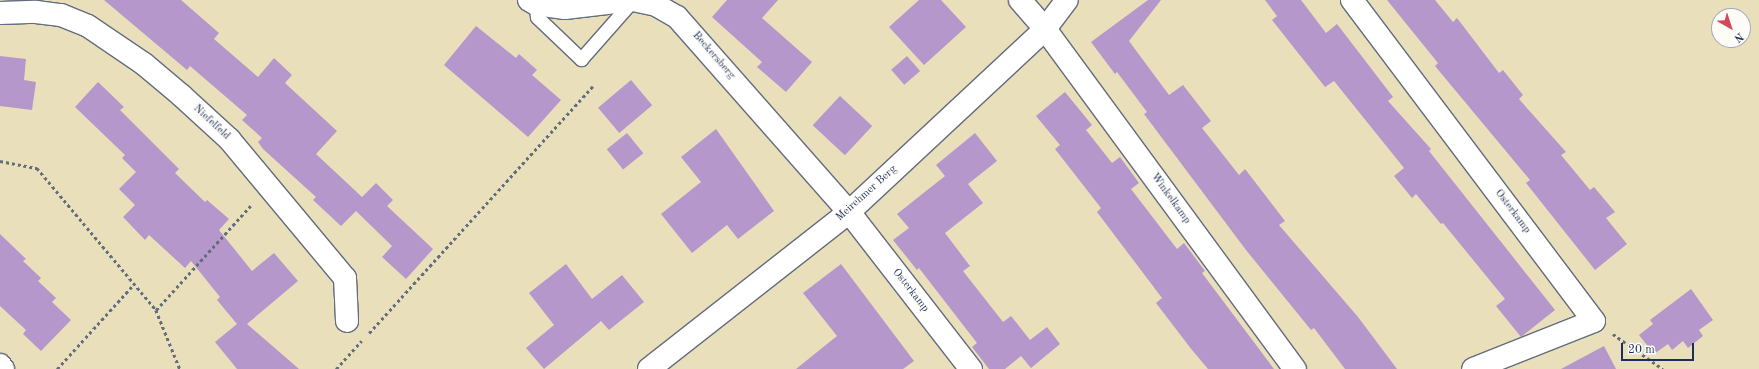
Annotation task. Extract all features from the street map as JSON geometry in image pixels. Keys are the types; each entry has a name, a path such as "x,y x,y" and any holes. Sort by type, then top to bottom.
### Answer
{"street":[{"name":"Beckersberg","path":"532,2 587,7 633,0 656,5 683,22 849,212"},
{"name":"Winkelkamp","path":"1020,0 1045,29 1294,369"},
{"name":"Meirehmer Berg","path":"649,369 849,212 1045,29 1067,0"},
{"name":"Osterkamp","path":"1352,0 1594,321"},
{"name":"Niefelfeld","path":"0,14 36,12 61,16 88,26 114,42 144,64 229,139 345,278 347,321"},
{"name":"Osterkamp","path":"849,212 971,369"},
{"path":"1473,369 1594,321"},
{"path":"0,365 3,369"}],"lane":[{"path":"532,2 537,17 581,59 633,0"}],"path":[{"path":"336,369 593,86"},
{"path":"0,161 37,168 156,310 180,369"},
{"path":"156,310 269,187"},
{"path":"57,369 134,284"},
{"path":"1594,321 1663,369"}],"building":[{"path":"104,0 181,0 219,33 214,39 258,77 274,58 292,75 285,83 337,131 316,154 362,197 376,183 393,200 387,206 433,249 406,279 382,257 392,246 356,211 341,226 313,200 316,197 263,149 258,142 262,138 242,120 247,115 190,66 187,70"},
{"path":"727,0 778,0 762,18 812,62 786,92 757,67 762,62 712,17"},
{"path":"919,0 941,0 966,27 924,65 889,27"},
{"path":"1148,0 1161,0 1129,41 1169,95 1183,85 1211,121 1202,128 1239,175 1245,169 1285,221 1279,225 1358,317 1397,369 1345,369 1314,328 1311,330 1246,250 1144,114 1147,112 1117,72 1115,74 1091,42"},
{"path":"1265,0 1301,0 1326,33 1337,24 1393,97 1388,101 1431,149 1429,151 1555,310 1521,337 1496,306 1505,299 1443,223 1441,224 1416,194 1412,198 1394,176 1404,168 1334,81 1325,87 1272,20 1277,16"},
{"path":"1387,0 1435,0 1453,22 1457,18 1499,73 1503,70 1523,95 1519,99 1566,152 1561,155 1590,190 1594,187 1615,212 1606,218 1627,244 1595,270 1526,183 1530,180 1435,66 1438,63"},
{"path":"476,26 516,58 519,54 537,70 532,75 561,100 528,137 444,65"},
{"path":"0,56 26,59 24,80 36,82 32,110 0,106"},
{"path":"907,56 920,71 904,85 891,70"},
{"path":"631,80 652,105 619,133 598,108"},
{"path":"98,82 124,107 120,110 179,169 175,173 205,202 207,200 229,219 219,230 252,271 274,253 298,281 247,324 299,369 237,369 215,342 237,324 217,300 220,297 191,261 185,268 149,235 145,240 123,217 135,205 119,189 136,172 122,158 125,155 75,107"},
{"path":"1065,92 1092,125 1086,130 1112,163 1120,157 1139,183 1131,189 1177,249 1184,243 1205,271 1202,273 1274,369 1208,369 1156,303 1162,298 1097,212 1101,208 1055,149 1060,145 1036,116"},
{"path":"840,96 872,126 845,155 813,125"},
{"path":"716,129 774,211 738,239 727,225 692,253 661,214 701,182 681,157"},
{"path":"627,133 643,153 623,170 607,149"},
{"path":"975,133 997,161 968,184 983,203 945,233 970,266 963,271 1003,322 1011,316 1030,340 1047,327 1060,344 1031,368 1021,356 1005,369 989,369 972,347 977,343 919,268 917,270 893,240 909,228 897,214 945,176 936,165"},
{"path":"0,234 26,259 23,261 41,278 38,281 56,298 52,302 71,320 41,351 23,334 26,330 0,306"},
{"path":"566,264 592,299 622,275 644,302 609,330 601,321 544,369 526,348 554,325 529,293"},
{"path":"841,264 914,361 903,369 796,369 837,336 803,293"},
{"path":"1691,289 1713,320 1699,330 1703,336 1688,348 1683,341 1672,350 1668,344 1654,354 1639,335 1653,324 1650,320"},
{"path":"1604,346 1616,369 1561,369"}]}
